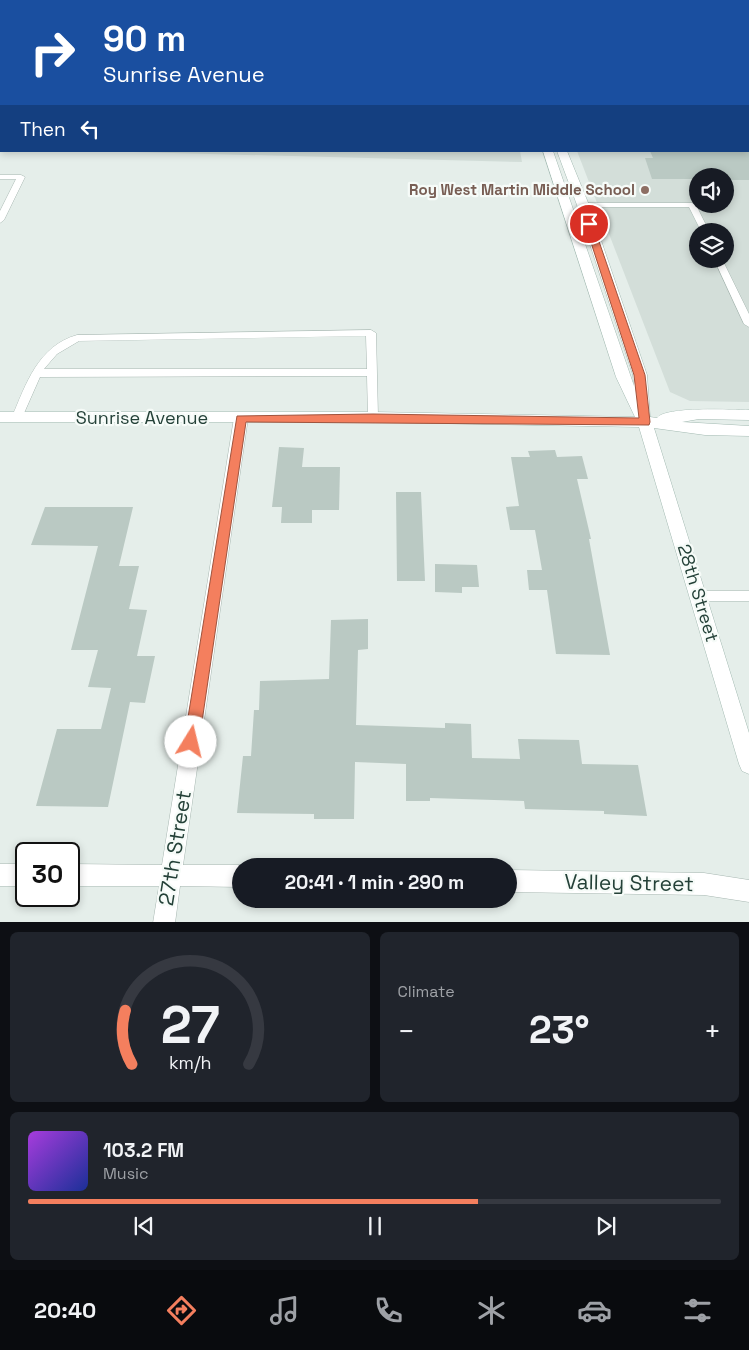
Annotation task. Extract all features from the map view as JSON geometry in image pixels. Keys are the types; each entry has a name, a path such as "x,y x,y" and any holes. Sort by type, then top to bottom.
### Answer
{"street":[{"path":"36,0 65,0"},
{"name":"28th Street","path":"548,152 568,206 623,377 645,422 749,764"},
{"name":"28th Street","path":"562,152 583,205 640,375 645,422"},
{"path":"568,206 583,205"},
{"name":"Sunrise Avenue","path":"645,422 699,414 749,415"},
{"name":"Sunrise Avenue","path":"0,417 373,418 645,422 705,430 749,431"},
{"name":"27th Street","path":"164,922 241,418"},
{"path":"0,875 15,875"},
{"path":"80,875 232,876"},
{"name":"Valley Street","path":"517,881 704,884 749,892"}],"lane":[{"path":"0,177 20,177 0,220"},
{"path":"583,205 692,206 701,223"},
{"path":"722,268 749,324"},
{"path":"17,417 42,361 60,345 77,338 371,333 373,418"},
{"path":"37,373 372,372"},
{"path":"699,596 749,596"}],"shaded area":[{"path":"135,152 520,152 522,162"},
{"name":"Roy West Martin Middle School","path":"577,152 749,152 749,402 690,401 670,392"}],"building":[{"path":"650,152 749,152 749,180 734,180 734,168 689,168 689,179 652,179 645,158 653,158"},
{"path":"279,447 304,448 302,467 340,467 339,510 312,510 312,523 281,523 282,507 272,507"},
{"path":"555,450 557,457 582,456 588,479 577,479 591,539 589,539 610,655 556,654 547,590 529,590 527,570 542,570 535,530 510,530 506,507 519,506 511,457 530,457 528,451"},
{"path":"396,492 421,492 425,581 397,581"},
{"path":"45,507 133,507 119,566 139,566 129,609 147,610 137,656 155,656 145,703 130,702 108,807 36,806 57,729 101,729 111,688 88,687 98,650 71,650 98,546 31,545"},
{"path":"435,564 477,565 479,587 462,587 462,593 435,592"},
{"path":"368,619 368,649 358,650 356,725 445,728 445,723 471,724 472,758 520,759 518,739 579,740 582,764 638,765 647,816 604,814 604,811 525,809 524,801 430,798 430,801 406,801 406,764 355,762 354,819 314,819 314,814 237,813 243,756 251,756 254,710 259,710 260,681 329,679 331,620"}],"place":[{"name":"Roy West Martin Middle School","path":"645,190"}],"route":[{"path":"191,742 241,418 645,422 640,375 589,224"}]}
